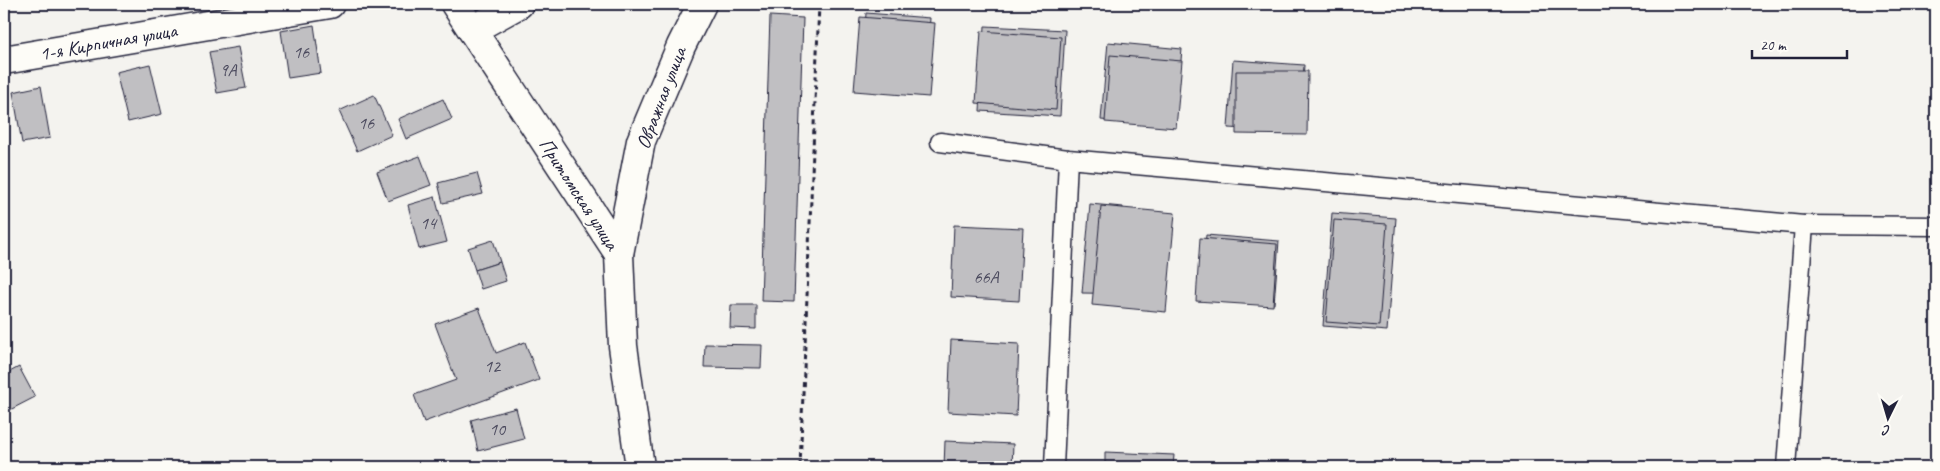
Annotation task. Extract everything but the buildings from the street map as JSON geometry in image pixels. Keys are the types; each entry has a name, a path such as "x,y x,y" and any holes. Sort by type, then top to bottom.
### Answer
{"street":[{"name":"1-я Кирпичная улица","path":"4,60 330,4"},
{"name":"Притомская улица","path":"455,4 619,254 623,346 640,467"},
{"path":"472,30 519,4"},
{"name":"Овражная улица","path":"619,254 641,141 681,46 702,4"}],"lane":[{"path":"940,142 1068,159 1804,225 1936,226"},
{"path":"1054,467 1068,159"},
{"path":"1786,467 1804,225"}],"path":[{"path":"800,467 819,4"}]}
